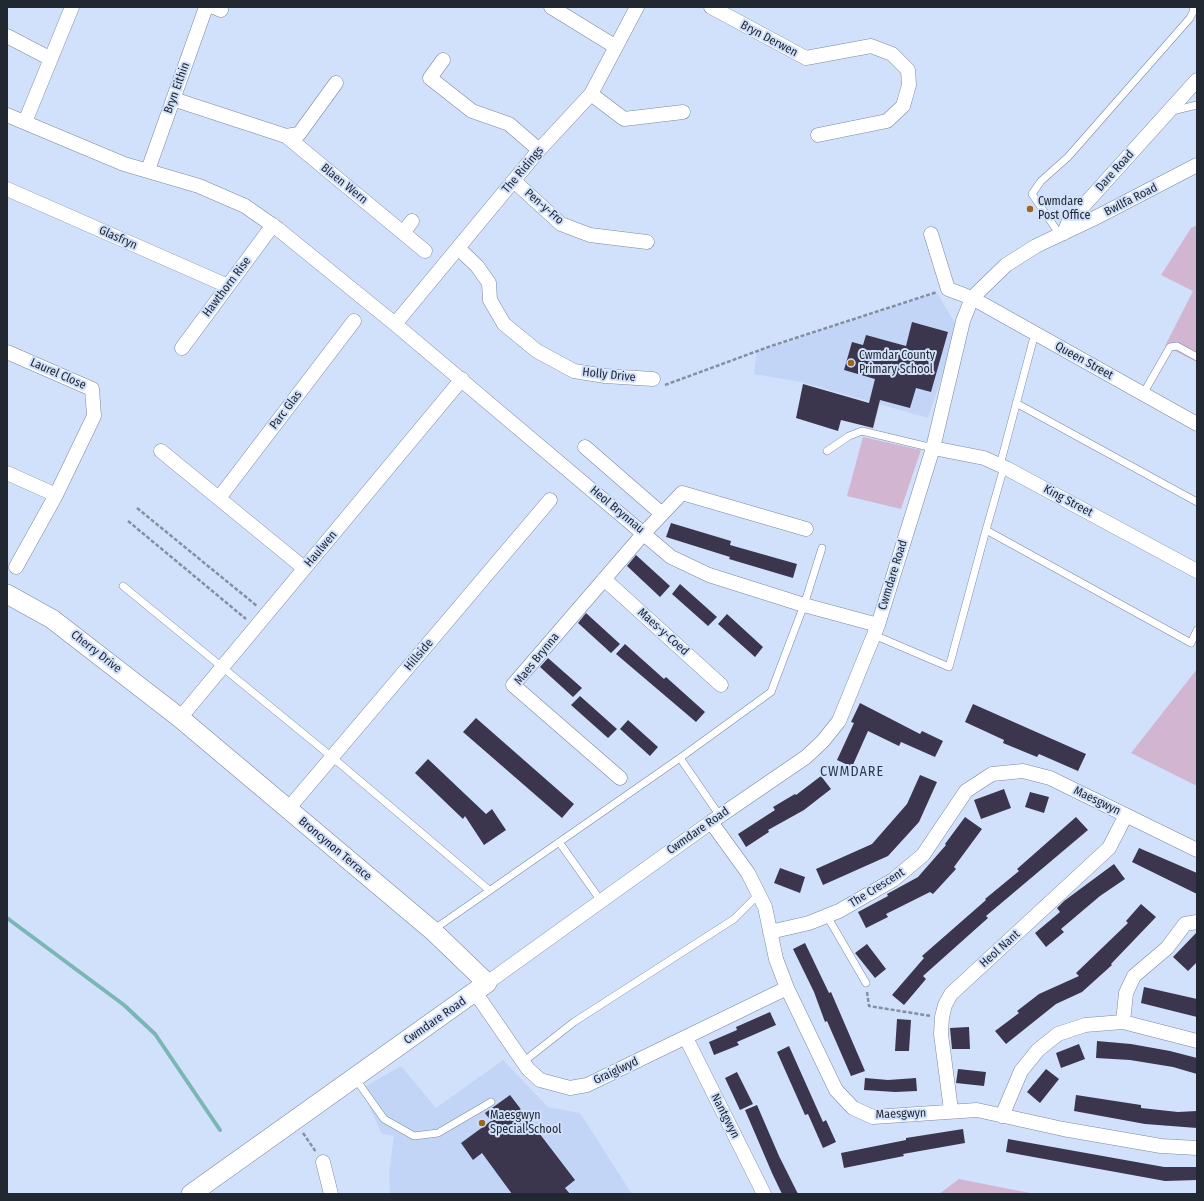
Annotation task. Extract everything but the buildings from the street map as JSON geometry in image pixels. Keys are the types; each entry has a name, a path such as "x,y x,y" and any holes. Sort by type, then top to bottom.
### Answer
{"street":[{"path":"25,122 72,7"},
{"name":"Bryn Eithin","path":"148,170 206,7"},
{"path":"551,7 616,47"},
{"name":"The Ridings","path":"395,324 539,150 591,94 637,7"},
{"name":"Bryn Derwen","path":"711,7 806,58 871,46 892,54 908,70 909,85 903,106 887,121 818,135"},
{"path":"7,36 51,59"},
{"path":"443,60 430,78 472,111 509,124 539,150"},
{"name":"Dare Road","path":"1062,234 1068,223 1197,80"},
{"path":"286,136 299,134 336,83"},
{"path":"591,94 624,118 683,112"},
{"name":"Blaen Wern","path":"173,99 286,136 425,251"},
{"name":"Heol Brynnau","path":"7,115 124,164 206,188 245,206 273,225 395,324 672,556 709,575 804,605 876,630"},
{"name":"Bwllfa Road","path":"1062,234 1197,165"},
{"name":"Pen-y-Fro","path":"514,181 561,224 590,235 647,242"},
{"name":"Glasfryn","path":"7,189 228,286"},
{"path":"403,233 412,221"},
{"name":"Hawthorn Rise","path":"182,348 273,225"},
{"path":"931,234 948,289"},
{"path":"972,298 1006,265 1036,246 1062,234"},
{"name":"Holly Drive","path":"458,248 477,266 489,283 490,300 504,324 537,351 574,371 605,376 653,379"},
{"name":"Queen Street","path":"948,289 972,298 1197,424"},
{"name":"Cwmdare Road","path":"191,1194 481,988 715,819 806,757 824,741 839,721 876,630 932,448 963,321 972,298"},
{"name":"Parc Glas","path":"219,498 354,322"},
{"name":"Laurel Close","path":"7,352 92,389 94,416 56,495 16,567"},
{"name":"Haulwen","path":"180,718 462,379"},
{"path":"585,447 662,514"},
{"name":"King Street","path":"932,448 984,458 1002,466 1197,571"},
{"path":"161,451 304,568"},
{"path":"7,473 56,495"},
{"path":"604,579 644,533 682,493 806,529"},
{"name":"Hillside","path":"288,809 550,500"},
{"name":"Maes-y-Coed","path":"604,579 722,685"},
{"name":"Maes Brynna","path":"604,579 513,685 620,778"},
{"name":"Cherry Drive","path":"7,594 52,618 180,718"},
{"name":"Broncynon Terrace","path":"180,718 433,930 481,988"},
{"name":"Maesgwyn","path":"992,774 1023,771 1050,778 1197,850"},
{"name":"The Crescent","path":"770,932 809,923 839,911 893,880 924,855 966,791 992,774"},
{"name":"Heol Nant","path":"951,1110 941,1034 942,1017 945,1005 951,994 1109,848 1126,816"},
{"name":"Maesgwyn","path":"715,819 748,873 765,907 776,959 787,988 836,1090 853,1108 873,1117 914,1115 951,1110 977,1110 1161,1146 1197,1148"},
{"path":"1123,1022 1126,993 1134,976 1167,948 1186,924 1197,922"},
{"name":"Graiglwyd","path":"481,988 523,1062 540,1080 570,1088 587,1085 787,988"},
{"path":"1002,1116 1021,1071 1038,1050 1058,1034 1085,1025 1123,1022 1197,1041"},
{"name":"Nantgwyn","path":"686,1038 764,1194"},
{"path":"323,1162 331,1194"}],"lane":[{"path":"1062,234 1032,194 1041,181 1068,157 1190,18 1194,10 1193,7"},
{"path":"1169,111 1197,105"},
{"path":"876,630 949,667 986,530 1016,403 1035,333"},
{"path":"1143,394 1170,347 1177,346 1197,358"},
{"path":"1016,403 1197,502"},
{"path":"827,451 849,436 862,431 932,448"},
{"path":"986,530 1191,643 1197,630"},
{"path":"433,930 680,758 771,692 804,605 822,548"},
{"path":"123,586 332,757 489,890"},
{"path":"680,758 715,819"},
{"path":"559,842 601,901"},
{"path":"523,1062 574,1022 734,919 759,894"},
{"path":"827,916 866,983"},
{"path":"355,1078 384,1119 414,1136 438,1133 491,1102"}],"path":[{"path":"653,379 662,386 772,346 948,289"},
{"path":"137,508 266,614"},
{"path":"128,521 256,627"},
{"path":"866,983 869,1006 942,1017"},
{"path":"294,1121 323,1162"}],"shaded area":[{"path":"1197,225 1197,362 1165,346 1193,291 1161,275 1191,228"},
{"name":"Cwmdar County Primary School","path":"937,293 958,328 928,418 801,382 754,374 757,352"},
{"path":"863,437 921,450 901,509 847,496"},
{"path":"1197,669 1197,786 1131,753"},
{"name":"Maesgwyn Special School","path":"503,1060 548,1107 580,1113 632,1194 390,1194 389,1174 394,1136 382,1134 361,1089 401,1066 436,1108"},
{"path":"959,1179 1035,1194 939,1194"}],"waterway":[{"path":"7,918 124,1005 155,1034 220,1130"}],"place":[{"name":"Cwmdare Post Office","path":"1030,209"},
{"name":"Cwmdar County Primary School","path":"851,363"},
{"name":"Maesgwyn Special School","path":"482,1123"}],"district":[{"name":"CWMDARE","path":"852,772"}]}
